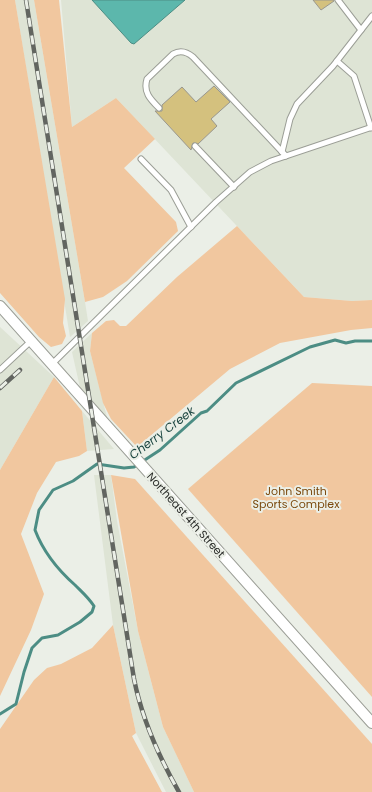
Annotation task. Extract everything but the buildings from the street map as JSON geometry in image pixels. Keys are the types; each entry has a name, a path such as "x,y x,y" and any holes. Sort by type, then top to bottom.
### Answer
{"street":[{"name":"Northeast 4th Street","path":"0,306 372,723"}],"lane":[{"path":"338,0 361,30"},
{"path":"284,154 290,119 297,104 337,61 372,16"},
{"path":"159,108 146,93 147,79 173,54 177,52 187,53 193,57 284,154"},
{"path":"52,364 191,227 258,167 284,154 371,128 354,76 337,61"},
{"path":"195,146 234,187"},
{"path":"141,159 171,190 191,227"},
{"path":"0,370 31,340"}],"shaded area":[{"path":"15,0 34,0 85,302 88,321 70,337"},
{"path":"61,0 372,0 372,300 352,301 304,297 116,98 72,127"},
{"path":"0,327 54,377 0,470"},
{"path":"92,333 90,351 108,421 81,392 72,352"},
{"path":"82,411 114,449 87,451"},
{"path":"94,475 111,475 117,521 138,631 163,727 194,792 166,792 136,733 113,625"}],"green space":[{"path":"0,0 15,0 65,299 63,323 66,336 62,344 51,347 39,337 0,293"},
{"path":"34,0 59,0 72,127 116,98 155,139 124,168 176,222 178,231 127,281 103,297 85,302"},
{"path":"237,226 304,297 352,301 372,300 372,328 351,330 280,343 230,369 137,447 111,419 103,403 90,351 92,333 106,321 114,320 120,326 126,326 177,277"},
{"path":"54,377 82,411 87,451 79,456 56,462 37,493 21,534 44,594 31,630 0,696 0,470"},
{"name":"John Smith Sports Complex","path":"312,383 372,386 372,697 188,489"},
{"path":"111,475 135,479 372,744 372,792 194,792 163,727 138,631"},
{"path":"113,625 136,733 132,736 162,792 0,792 0,729 34,680 47,668 61,664 92,648"}],"water":[{"path":"92,0 185,0 134,44 131,43"}],"waterway":[{"name":"Cherry Creek","path":"0,714 16,704 32,648 42,638 58,635 80,622 92,612 94,606 52,560 38,538 35,530 39,510 53,490 73,481 97,464 124,468 134,467 160,450 201,413 207,411 236,383 310,347 335,340 346,343 355,341 372,341"}],"railway":[{"path":"26,0 134,679 146,723 179,792"},
{"path":"0,388 20,370"}]}
